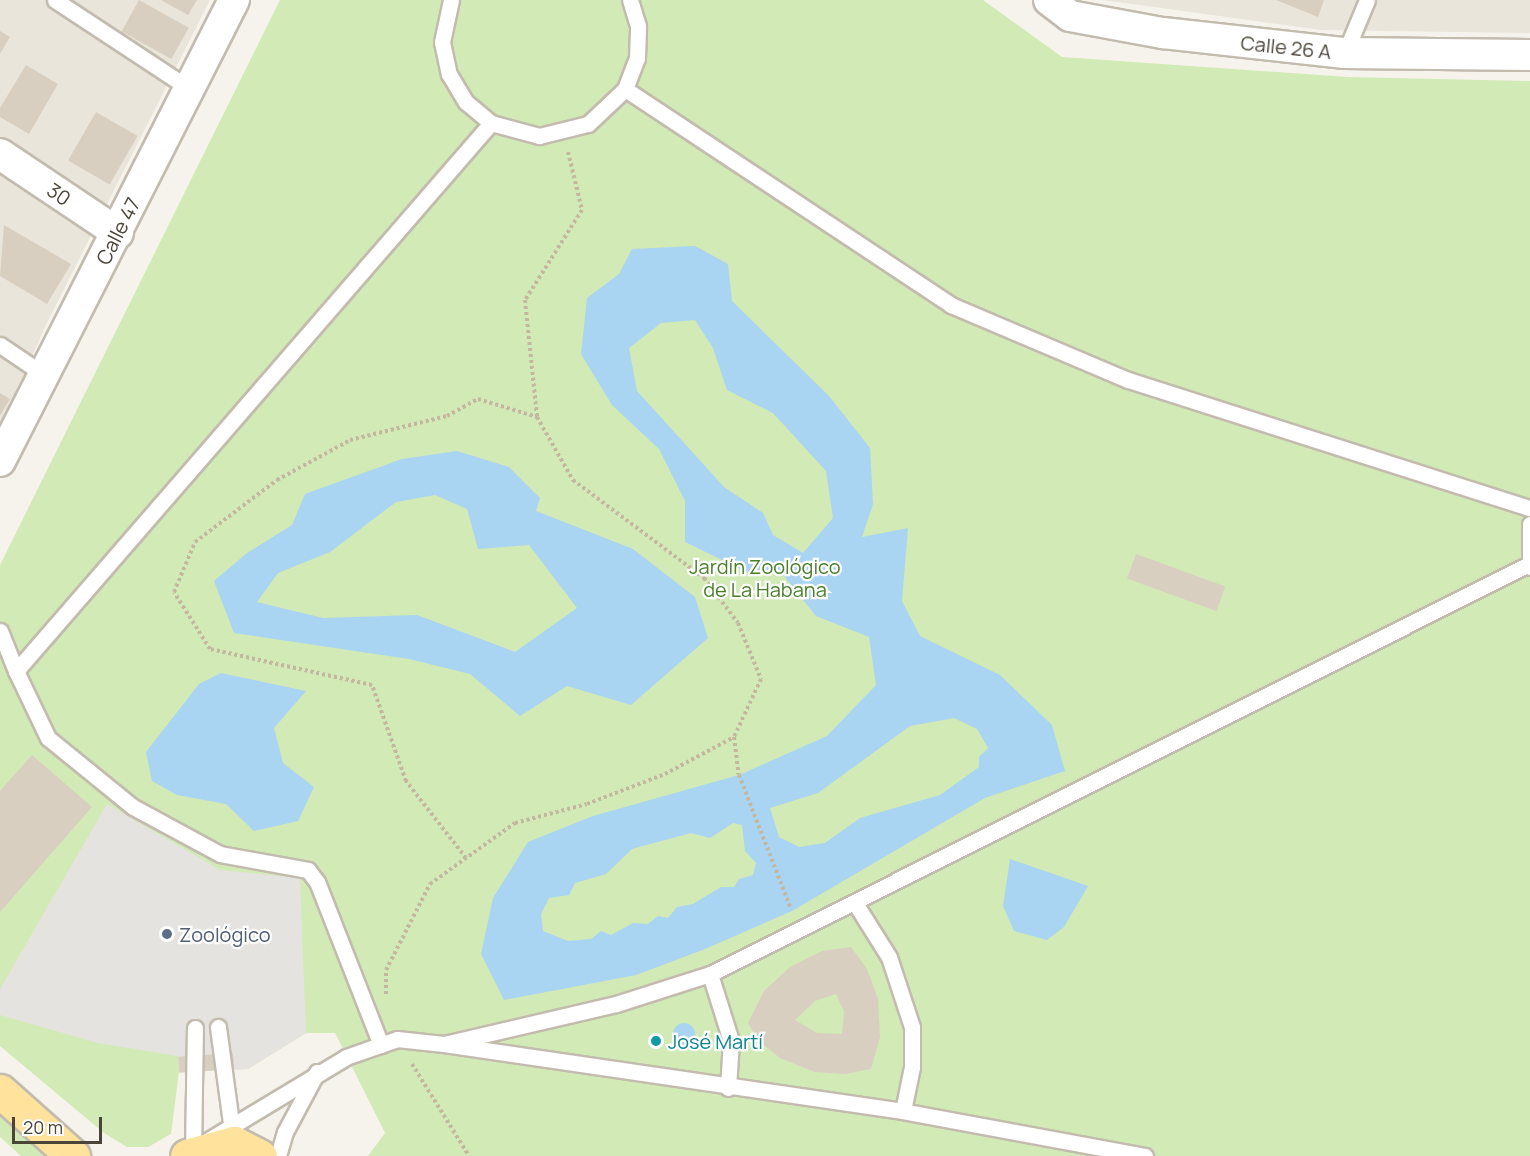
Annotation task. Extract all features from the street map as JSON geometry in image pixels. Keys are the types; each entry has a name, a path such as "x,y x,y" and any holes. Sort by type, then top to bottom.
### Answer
{"main road":[{"path":"0,1091 73,1156"},
{"path":"190,1154 241,1141"}],"street":[{"name":"Calle 47","path":"0,461 42,374 118,233 234,0"},
{"name":"Calle 26 A","path":"1049,0 1070,16 1140,29 1345,53 1530,55"},
{"name":"30","path":"0,154 118,233"}],"lane":[{"path":"55,0 190,89"},
{"path":"452,0 442,42 449,74 466,102 491,123 514,133 564,133 588,124 625,89 636,58 638,26 630,0"},
{"path":"1345,53 1367,0"},
{"path":"625,89 951,305 1128,380 1530,508"},
{"path":"16,671 491,123"},
{"path":"0,345 42,374"},
{"path":"444,1044 616,1004 710,974 1529,566 1530,524"},
{"path":"0,632 48,738 133,807 220,854 308,870 317,882 381,1045"},
{"path":"855,903 890,957 912,1027 912,1067 903,1111"},
{"path":"710,974 731,1041 728,1088"},
{"path":"218,1027 241,1141"},
{"path":"190,1154 195,1028"},
{"path":"241,1141 317,1072 397,1039 444,1044 728,1088 903,1111 1145,1156"},
{"path":"278,1156 285,1131 317,1072"}],"path":[{"path":"564,133 582,210 525,300 537,417 573,480 704,578 738,623 761,678 734,737 739,775 799,931"},
{"path":"466,858 406,781 372,685 210,649 174,592 195,542 277,480 350,440 447,416 478,399 537,417"},
{"path":"469,1156 397,1039 386,1003 386,969 430,884 515,823 665,774 734,737"}],"shaded area":[{"path":"0,0 210,0 46,325 0,429"},
{"path":"1103,0 1530,0 1530,33 1321,30"},
{"name":"Zoológico","path":"107,804 220,870 300,878 306,1033 248,1069 179,1072 178,1056 98,1043 0,1015 0,989"}],"green space":[{"name":"Jardín Zoológico de La Habana","path":"280,0 983,0 1062,57 1348,77 1530,81 1530,1156 368,1156 385,1133 335,1033 306,1033 248,1069 179,1072 171,1134 148,1147 127,1147 104,1133 0,1046 0,565"},
{"path":"0,1115 47,1156 21,1156 0,1137"}],"water":[{"path":"695,246 728,264 732,301 829,396 870,448 873,504 862,537 908,528 902,601 920,636 1000,675 1052,725 1065,771 985,798 792,911 705,949 636,975 504,1000 481,954 493,898 528,842 593,816 739,775 827,736 876,685 869,637 816,616 780,571 751,574 685,542 685,501 659,449 612,405 581,354 587,298 619,274 632,249","holes":["695,320 713,348 727,390 773,413 826,471 833,518 803,553 773,535 763,513 724,487 637,391 629,348 661,323","954,718 977,729 988,748 979,757 979,767 940,795 860,818 825,843 799,847 779,837 770,808 818,793 910,726","733,823 742,825 745,851 756,863 753,875 739,879 734,887 721,887 693,904 677,907 668,918 658,916 648,924 633,923 611,935 601,931 591,939 568,941 543,931 541,914 549,898 569,895 575,883 606,874 632,849 691,833 710,838"]},
{"path":"457,451 509,467 540,498 536,511 633,549 695,597 708,638 631,705 567,686 520,716 470,674 409,659 234,633 214,581 247,553 292,525 305,494 402,459","holes":["435,495 467,509 478,549 529,545 577,608 515,652 417,615 323,618 257,602 278,573 330,552 396,502"]},
{"path":"221,673 306,691 274,728 283,763 314,787 298,821 254,831 226,804 177,795 152,781 146,752 199,684"},
{"path":"1010,859 1088,886 1064,927 1047,940 1014,931 1003,906"},
{"path":"684,1023 692,1026 695,1034 692,1042 684,1045 676,1042 673,1034 676,1026"}],"building":[{"path":"139,0 189,28 171,59 122,31"},
{"path":"161,0 197,0 188,15"},
{"path":"1276,0 1324,0 1318,17"},
{"path":"0,31 10,37 0,54"},
{"path":"26,65 58,84 29,134 0,117 0,108"},
{"path":"96,112 138,136 110,184 68,160"},
{"path":"4,225 71,264 47,304 0,276"},
{"path":"0,393 10,399 0,416"},
{"path":"1136,554 1225,586 1216,611 1127,578"},
{"path":"32,755 92,807 0,912 0,791"},
{"path":"851,947 867,969 878,999 880,1037 871,1069 846,1074 815,1072 780,1058 759,1041 748,1023 764,991 790,967 822,951","holes":["836,994 844,1011 842,1034 817,1033 795,1020 815,1001"]},
{"path":"233,1053 234,1069 179,1073 178,1057"}],"place":[{"name":"Zoológico","path":"167,934"},
{"name":"José Martí","path":"656,1041"}]}
